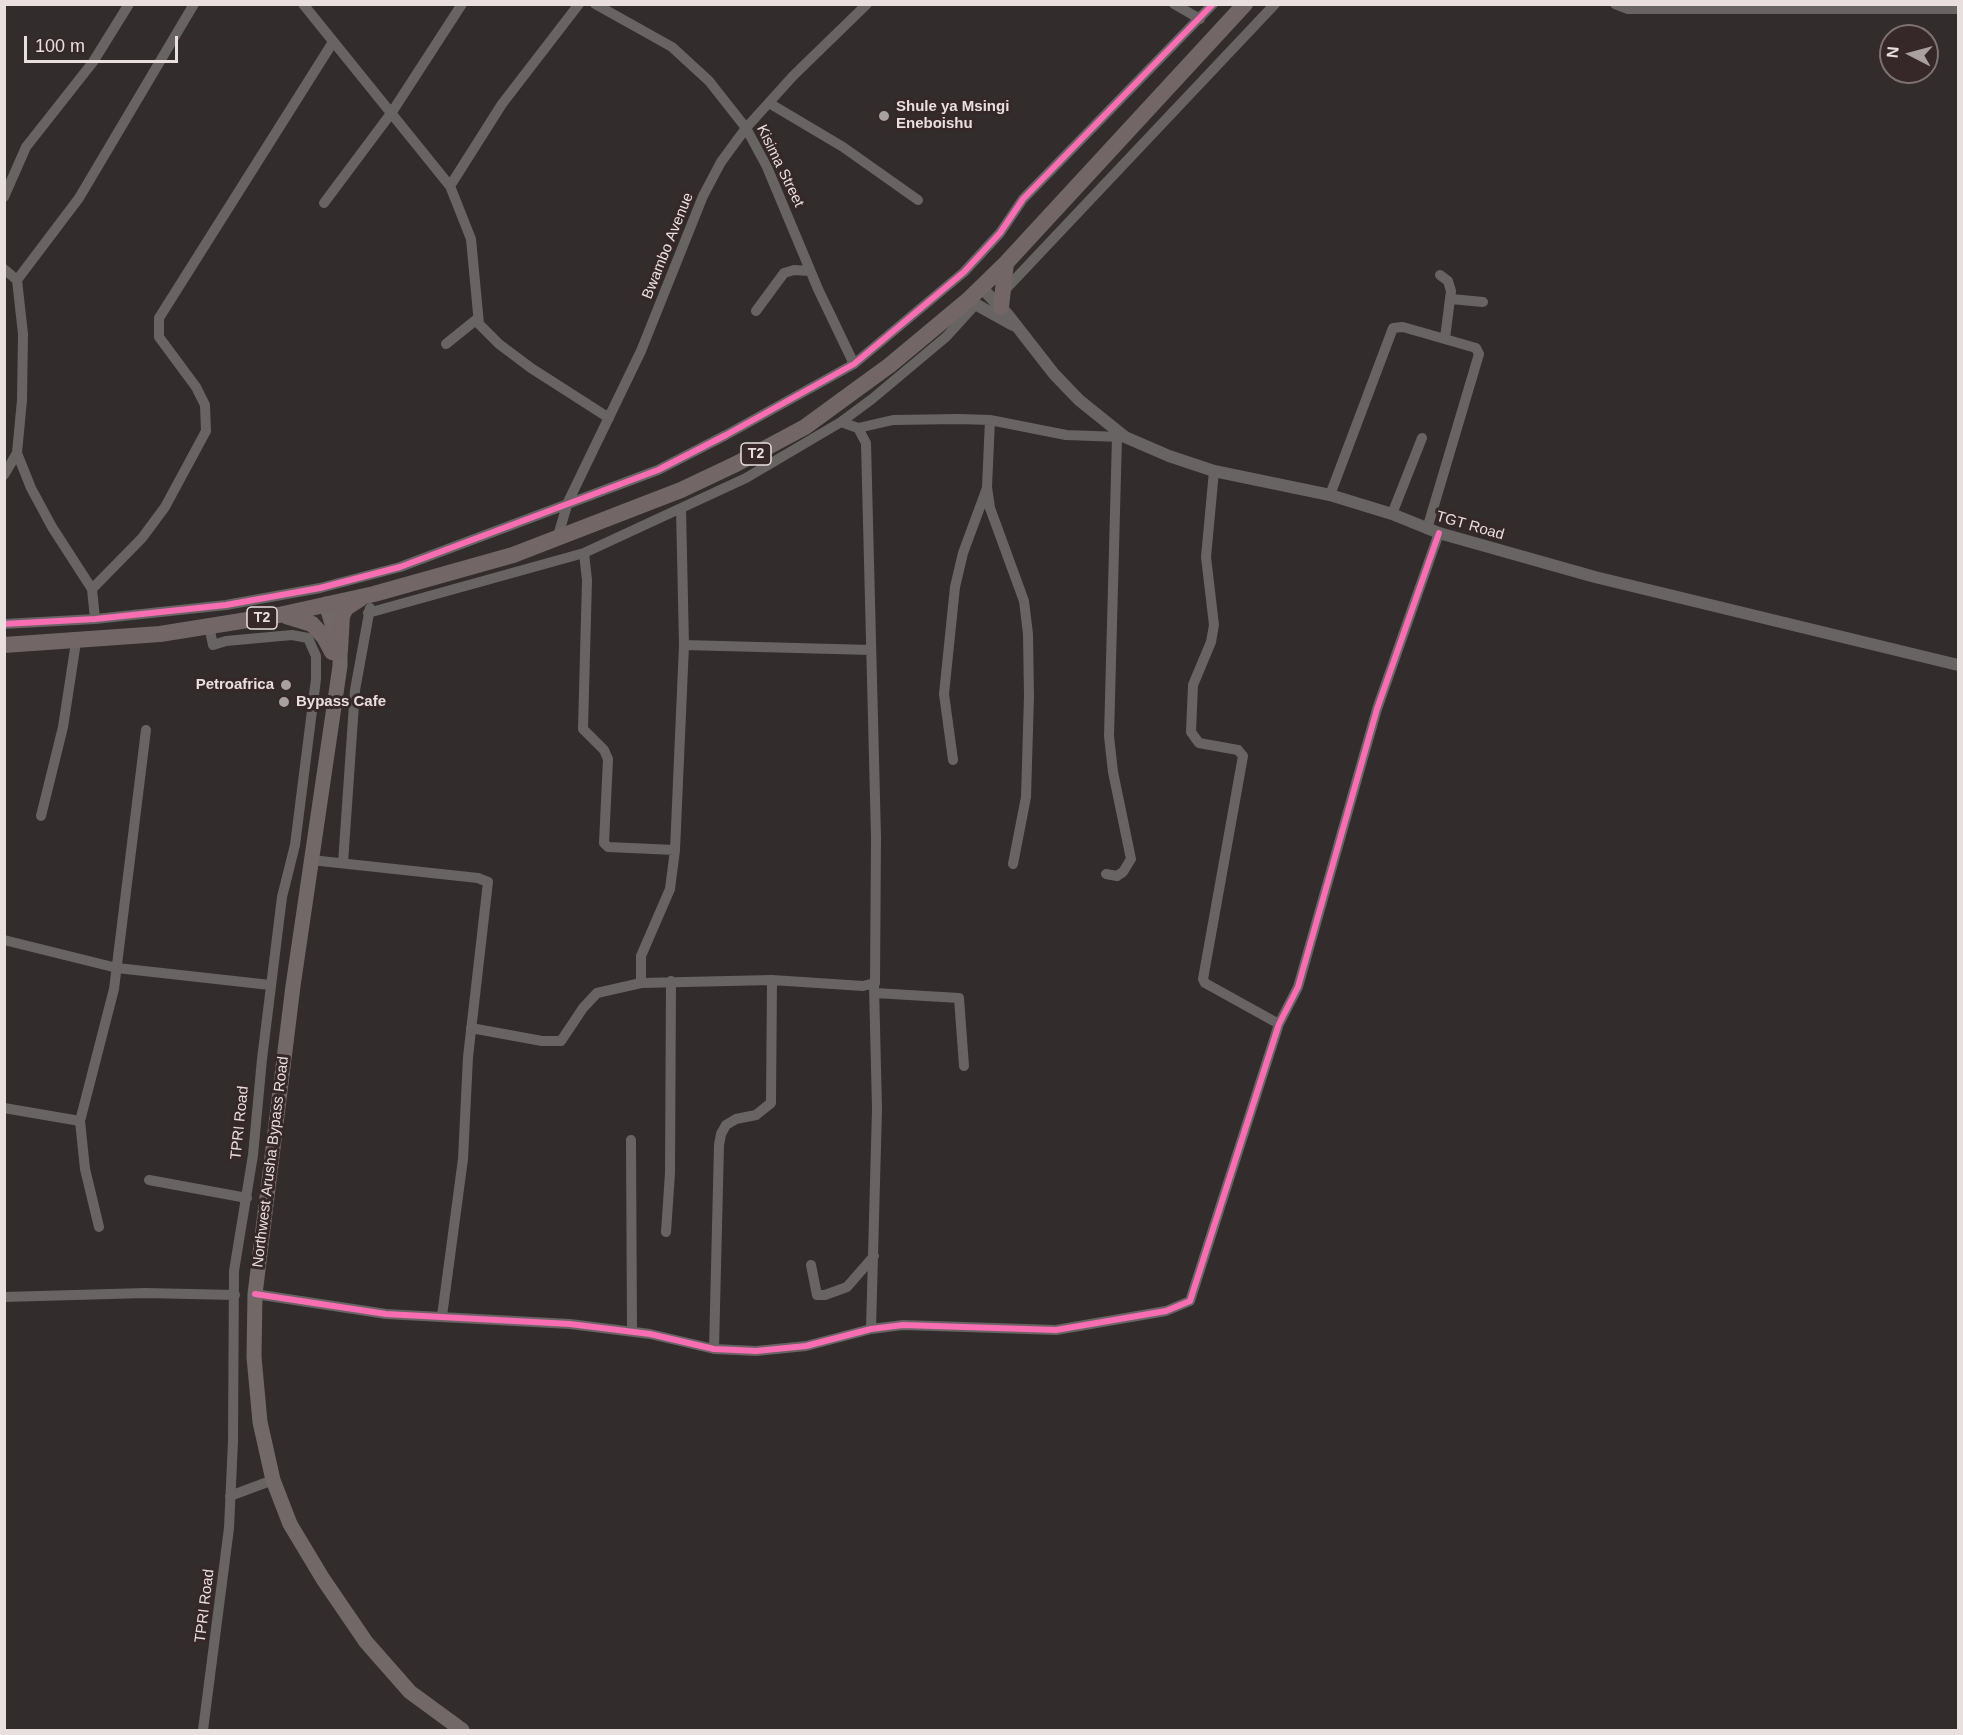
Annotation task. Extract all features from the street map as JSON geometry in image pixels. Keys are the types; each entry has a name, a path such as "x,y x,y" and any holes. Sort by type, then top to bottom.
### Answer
{"highway":[{"name":"T2","path":"4,645 76,642 209,626 279,615 371,594 492,562 557,539 681,490 736,464 805,427 972,302 981,287 1006,263 1245,4"},
{"path":"1002,300 1006,263"},
{"path":"336,651 342,616 354,602 371,594"},
{"path":"279,615 296,617 312,624 336,651"}],"main road":[{"name":"Northwest Arusha Bypass Road","path":"322,605 336,651 333,707 255,1294 254,1357 260,1422 273,1480 290,1524 366,1642 410,1692 462,1731"}],"street":[{"path":"4,197 26,147 93,62 129,4"},
{"path":"4,475 17,453 22,400 24,333 18,280 79,198 194,4"},
{"path":"303,4 450,186 471,239 477,319 485,332 574,398 609,418"},
{"path":"324,203 392,112 462,4"},
{"path":"450,186 502,104 579,4"},
{"name":"Kisima Street","path":"595,4 672,47 709,81 746,128 854,364"},
{"name":"Bwambo Avenue","path":"557,539 568,502 641,351 704,196 721,162 746,128 793,76 867,4"},
{"path":"1174,4 1200,19"},
{"path":"4,624 95,619 226,605 320,588 400,567 658,470 772,411 854,364 964,272 1000,233 1023,199 1213,4"},
{"path":"1002,300 1275,4"},
{"path":"1615,4 1628,9 1959,9"},
{"path":"92,589 136,545 159,514 201,444 206,431 205,405 196,387 159,337 159,318 333,42"},
{"path":"769,103 843,147 918,200"},
{"path":"4,269 18,280"},
{"path":"756,311 784,273 794,270 810,272"},
{"path":"1440,275 1450,285 1451,300 1445,338"},
{"name":"TGT Road","path":"981,287 1002,300 1020,329 1054,374 1079,400 1121,437 1169,456 1214,471 1330,495 1392,514 1433,531 1595,577 1959,665"},
{"path":"1451,300 1483,302"},
{"path":"368,613 585,553 746,478 841,422 946,337 972,302 1020,329"},
{"path":"446,344 477,319"},
{"path":"255,1294 362,1311 525,1320 632,1331 714,1348 782,1349 806,1346 871,1329 903,1325 1056,1330 1166,1311 1190,1301 1279,1024 1298,987 1377,709 1433,531 1480,352 1476,348 1445,338 1403,327 1393,328 1330,495"},
{"path":"841,422 858,428 893,420 990,420 1066,435 1121,437 1109,736 1113,772 1131,859 1123,872 1117,876 1106,874"},
{"path":"990,420 987,487 996,530 1024,601 1028,634 1026,797 1013,864"},
{"path":"858,428 866,443 876,849 877,975 874,989 877,1109 871,1329"},
{"path":"1392,514 1422,438"},
{"path":"17,453 31,488 52,527 92,589 95,619"},
{"path":"1214,471 1206,557 1214,625 1211,642 1193,685 1191,732 1200,743 1238,750 1244,756 1203,979 1205,984 1279,1024"},
{"path":"953,760 944,694 955,586 963,553 987,487"},
{"path":"641,983 641,956 670,889 675,850 684,645 681,508"},
{"path":"585,553 587,580 583,729 604,750 608,759 604,843 608,847 675,850"},
{"path":"342,863 356,690 371,594"},
{"name":"TPRI Road","path":"203,1731 214,1656 230,1496 234,1271 247,1198 282,897 296,845 316,679 316,656 308,638 292,635 226,641 213,645 209,626"},
{"path":"41,816 63,727 76,642"},
{"path":"684,645 871,650"},
{"path":"99,1227 85,1169 80,1121 85,1094 109,1014 117,968 146,730"},
{"path":"311,860 478,878 488,882 471,1028 463,1159 442,1316"},
{"path":"4,940 117,968 270,985"},
{"path":"471,1028 542,1041 561,1041 583,1008 597,993 641,983 772,980 863,986 959,998 964,1066"},
{"path":"714,1348 719,1145 726,1125 735,1119 756,1115 771,1103 772,980"},
{"path":"666,1232 670,1173 671,981"},
{"path":"4,1108 80,1121"},
{"path":"631,1140 632,1331"},
{"path":"149,1180 247,1198"},
{"path":"811,1265 817,1294 825,1295 847,1287 874,1256"},
{"path":"4,1297 145,1293 235,1295"},
{"path":"230,1496 273,1480"}],"cycle path":[{"path":"4,624 95,619 226,605 320,588 400,567 658,470 854,364 964,272 1000,233 1023,199 1213,4"},
{"path":"255,1294 386,1314 570,1324 650,1334 714,1349 756,1351 806,1346 871,1329 903,1325 1056,1330 1166,1311 1190,1301 1279,1024 1298,987 1377,709 1439,533"}],"place":[{"name":"Shule ya Msingi Eneboishu","path":"884,116"},
{"name":"Petroafrica","path":"286,685"},
{"name":"Bypass Cafe","path":"284,702"}]}
